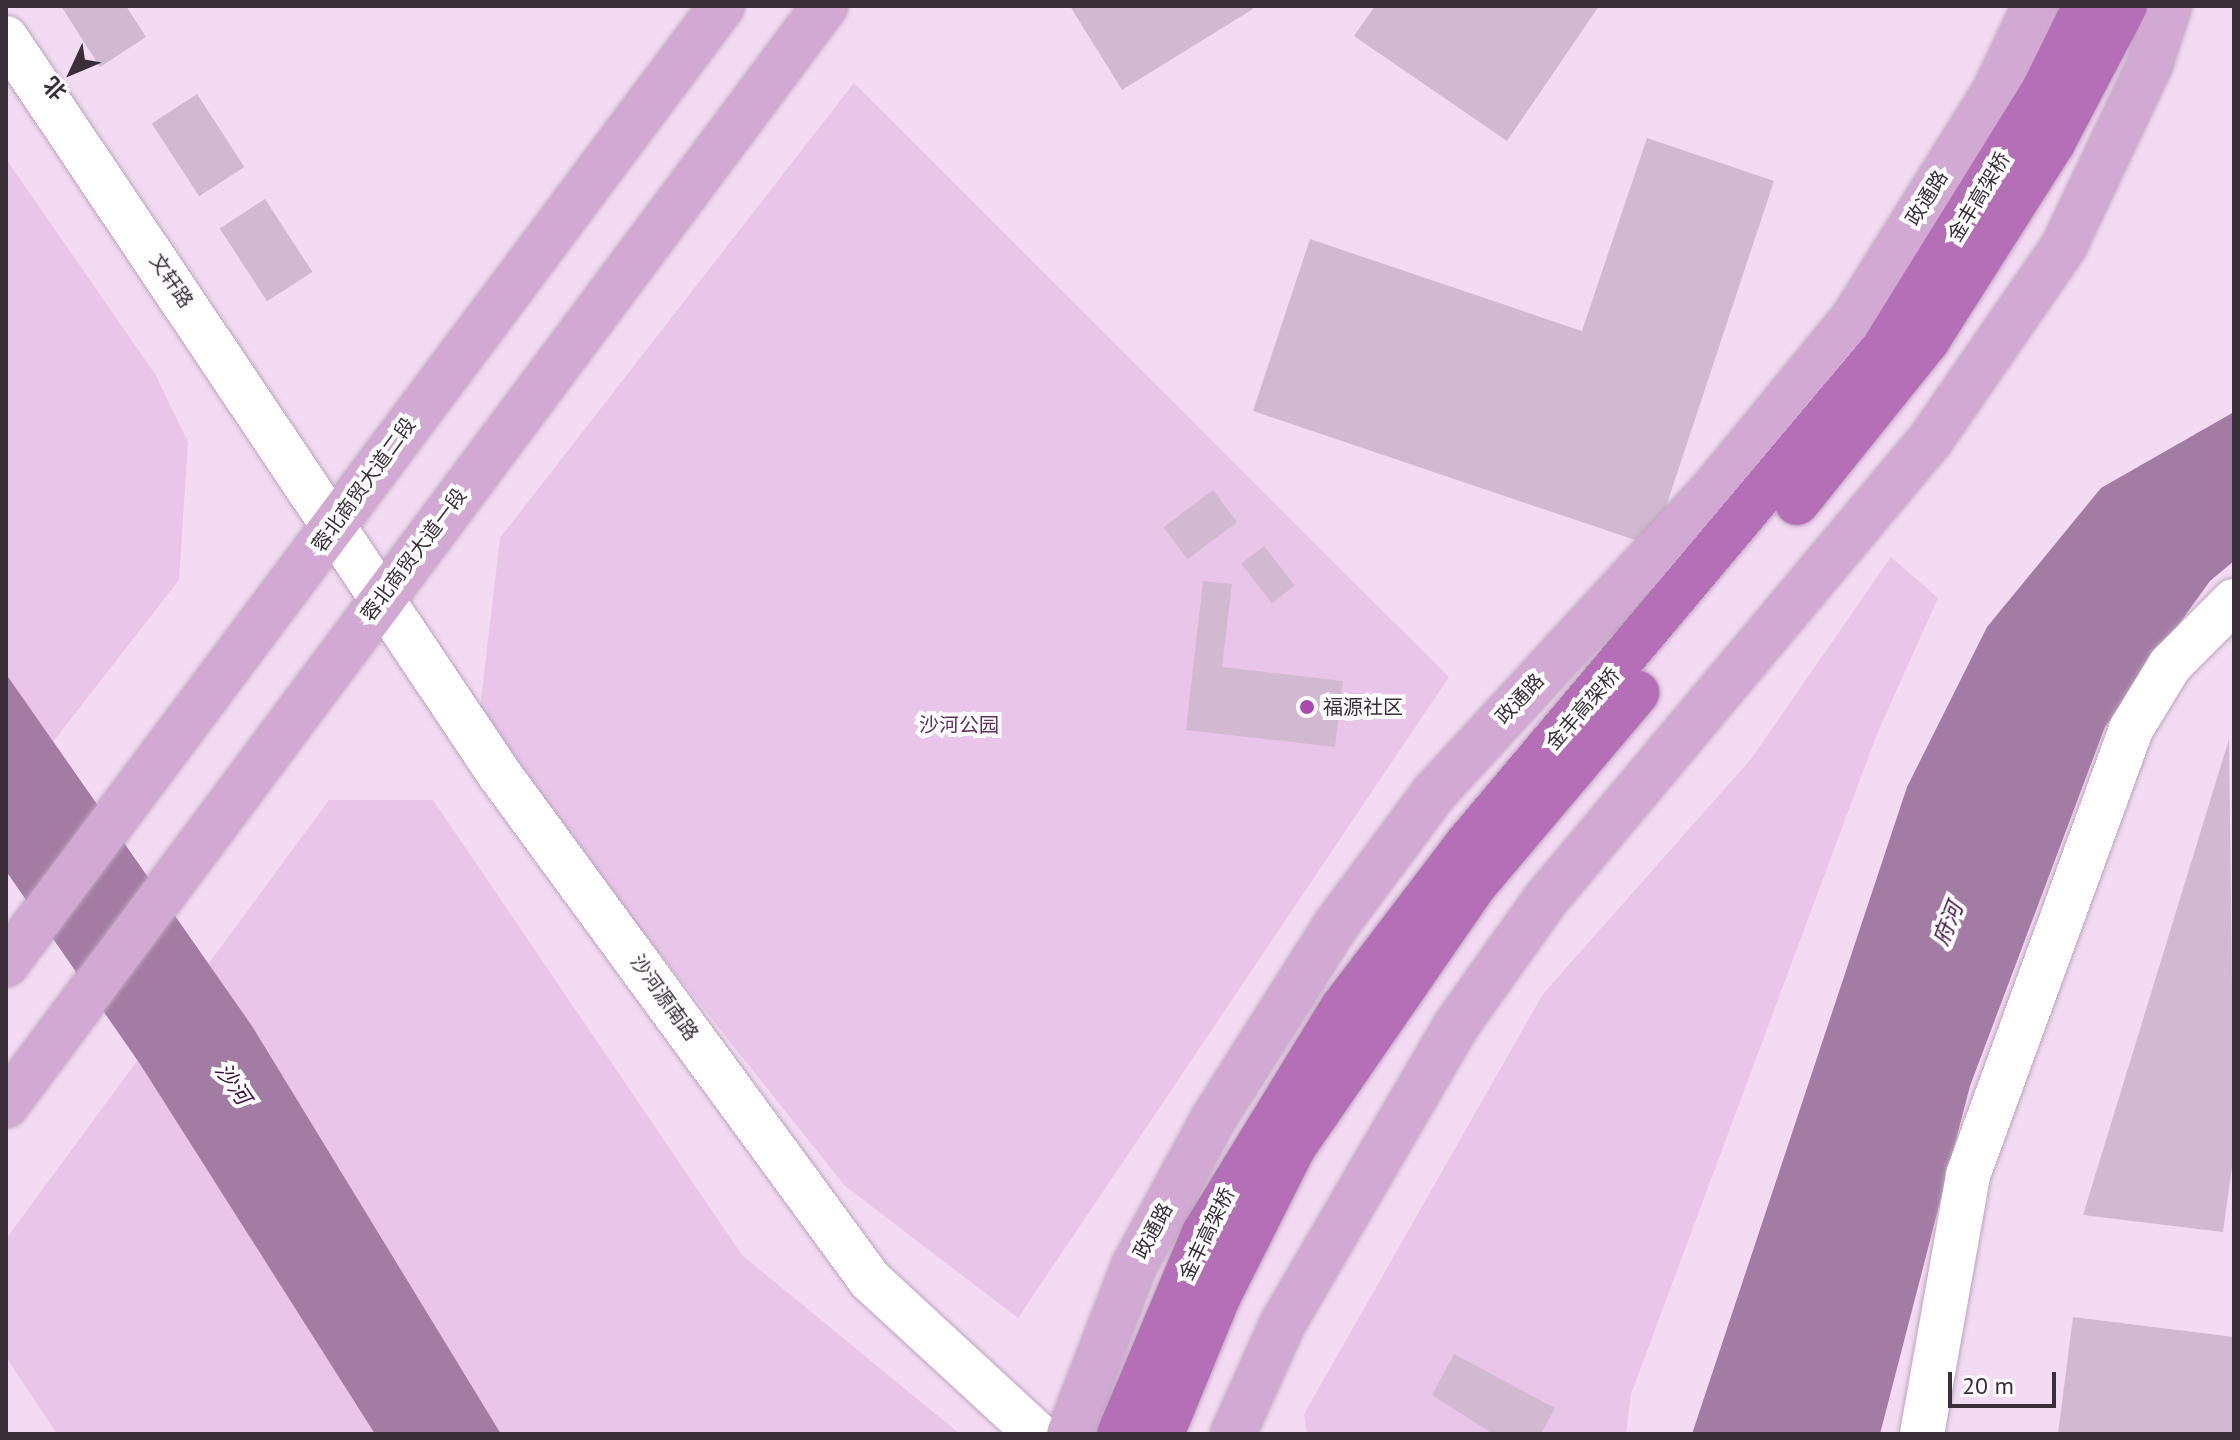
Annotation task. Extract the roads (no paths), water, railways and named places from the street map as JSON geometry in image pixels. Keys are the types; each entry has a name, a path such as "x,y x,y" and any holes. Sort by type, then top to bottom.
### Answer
{"highway":[{"name":"金丰高架桥","path":"1119,1434 1204,1233 1342,1008 1466,845 1883,349 2035,104 2085,6"},
{"name":"金丰高架桥","path":"1162,1434 1218,1298 1294,1147 1383,1014 1474,886 1928,340 2053,143 2125,6"}],"main road":[{"name":"蓉北商贸大道二段","path":"6,964 722,6"},
{"name":"蓉北商贸大道一段","path":"17,1089 306,697 825,6"},
{"name":"政通路","path":"1069,1434 1135,1264 1214,1118 1336,925 1434,793 1712,491 1855,316 1995,91 2035,6"},
{"path":"1233,1434 1283,1323 1455,1027 1546,899 1931,439 2064,246 2150,64 2169,6"}],"street":[{"name":"文轩路","path":"6,38 336,523"},
{"name":"沙河源南路","path":"336,523 500,775 870,1280 1037,1434"},
{"path":"1922,1434 1968,1175 2126,744 2170,665 2234,601"}],"water":[{"name":"府河","path":"2234,412 2234,561 2210,581 2105,727 1970,1086 1880,1434 1692,1434 1907,787 1987,627 2101,488"},
{"name":"沙河","path":"6,674 252,1026 501,1434 375,1434 140,1064 6,871"}],"place":[{"name":"福源社区","path":"1307,707"}],"park label":[{"name":"沙河公园","path":"959,725"}]}
